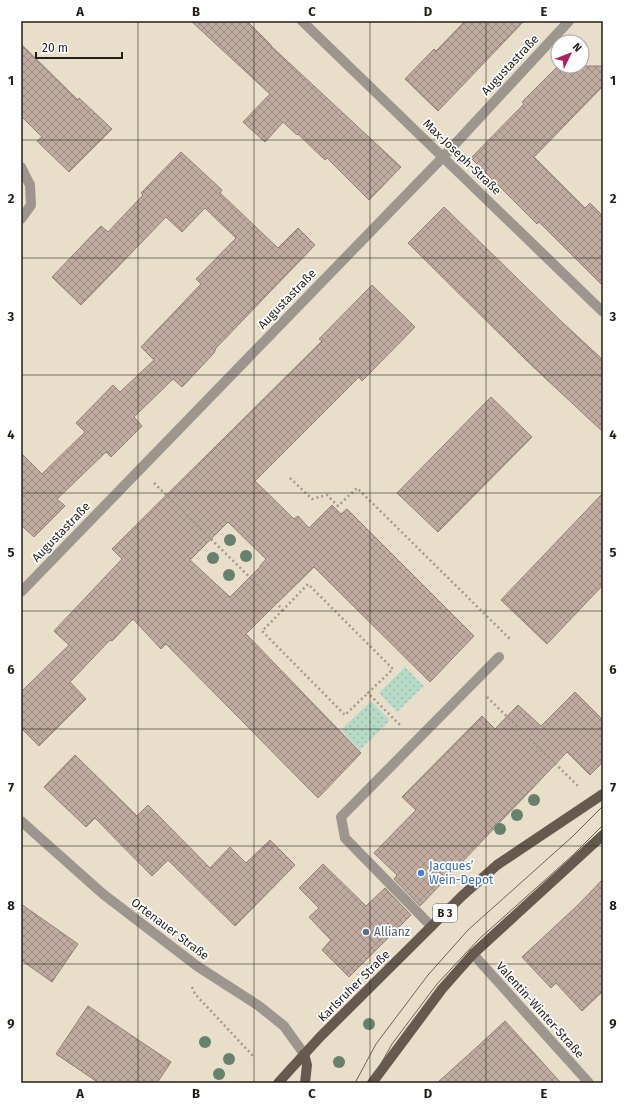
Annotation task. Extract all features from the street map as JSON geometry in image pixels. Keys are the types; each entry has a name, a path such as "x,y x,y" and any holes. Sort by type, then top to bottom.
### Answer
{"main road":[{"name":"Karlsruher Straße","path":"278,1083 304,1054 462,896 497,865 603,794"},
{"path":"372,1083 442,989 473,954 603,834"},
{"path":"304,1054 307,1065 305,1083"}],"street":[{"name":"Max-Joseph-Straße","path":"302,21 603,312"},
{"name":"Augustastraße","path":"23,587 140,469 443,157 569,21"},
{"path":"21,167 30,185 31,205 21,220"},
{"path":"431,926 345,838 341,817 499,657"},
{"name":"Ortenauer Straße","path":"21,821 103,894 197,966 259,1006 284,1026 304,1054"},
{"name":"Valentin-Winter-Straße","path":"473,954 589,1083"}],"path":[{"path":"140,469 283,610"},
{"path":"290,478 312,499 328,495 338,506 356,488 514,643 499,657"},
{"path":"308,584 393,668 368,693 345,715 262,631 308,584"},
{"path":"473,684 592,801"},
{"path":"368,693 416,741"},
{"path":"189,983 195,994 254,1057"}],"green space":[{"path":"405,667 424,686 397,712 379,693"},
{"path":"371,701 390,720 360,750 341,730"}],"building":[{"path":"191,21 247,21 271,46 401,167 369,200 327,158 325,160 283,122 265,142 243,122 270,94"},
{"path":"465,21 524,21 438,111 405,79 434,49 436,51"},
{"path":"21,44 78,100 79,98 112,129 69,172 37,141 42,137 21,116"},
{"path":"590,66 603,66 603,86 534,157 585,208 590,203 603,216 603,286 539,222 537,224 471,158 524,104 522,102 550,74 590,74"},
{"path":"181,152 222,190 220,193 278,248 298,228 315,245 216,348 214,353 182,387 173,379 134,417 142,426 111,457 106,452 57,499 65,506 34,537 21,525 21,453 42,474 85,432 76,423 113,385 120,392 154,360 141,347 201,284 196,279 236,238 205,208 182,232 166,217 81,305 52,277 101,226 108,232 143,195 141,193"},
{"path":"444,207 603,360 603,432 527,361 408,243"},
{"path":"372,285 415,327 362,381 359,377 255,481 294,519 298,516 309,528 332,505 341,514 347,509 474,636 430,682 314,567 246,634 361,753 318,798 166,644 161,649 133,619 112,641 110,640 70,682 86,699 39,746 21,728 21,692 69,645 54,631 122,559 112,549 322,341 319,339","holes":["228,522 266,559 230,597 190,560"]},
{"path":"491,397 532,437 438,532 397,493"},
{"path":"603,493 603,585 547,644 501,600"},
{"path":"575,692 603,720 603,762 590,775 567,752 420,906 394,879 397,875 374,853 416,810 402,797 482,716 495,729 518,705 541,726"},
{"path":"75,755 137,816 148,805 210,868 230,847 246,863 270,840 295,865 235,926 168,860 152,876 95,818 86,827 44,787"},
{"path":"323,864 366,906 385,888 411,915 349,977 322,950 331,940 309,917 319,908 299,888"},
{"path":"603,879 603,991 582,1011 556,983 551,988 522,957 578,905"},
{"path":"21,904 78,944 52,982 21,960"},
{"path":"88,1006 171,1062 157,1083 99,1083 56,1054"},
{"path":"505,1021 561,1083 437,1083 477,1047"}],"tram line":[{"path":"355,1083 376,1044 428,975 468,930 572,837 603,806"},
{"path":"370,1083 392,1044 437,984 479,939 573,855 603,825"}],"place":[{"name":"Jacques’ Wein-Depot","path":"421,873"},
{"name":"Allianz","path":"366,932"}]}
